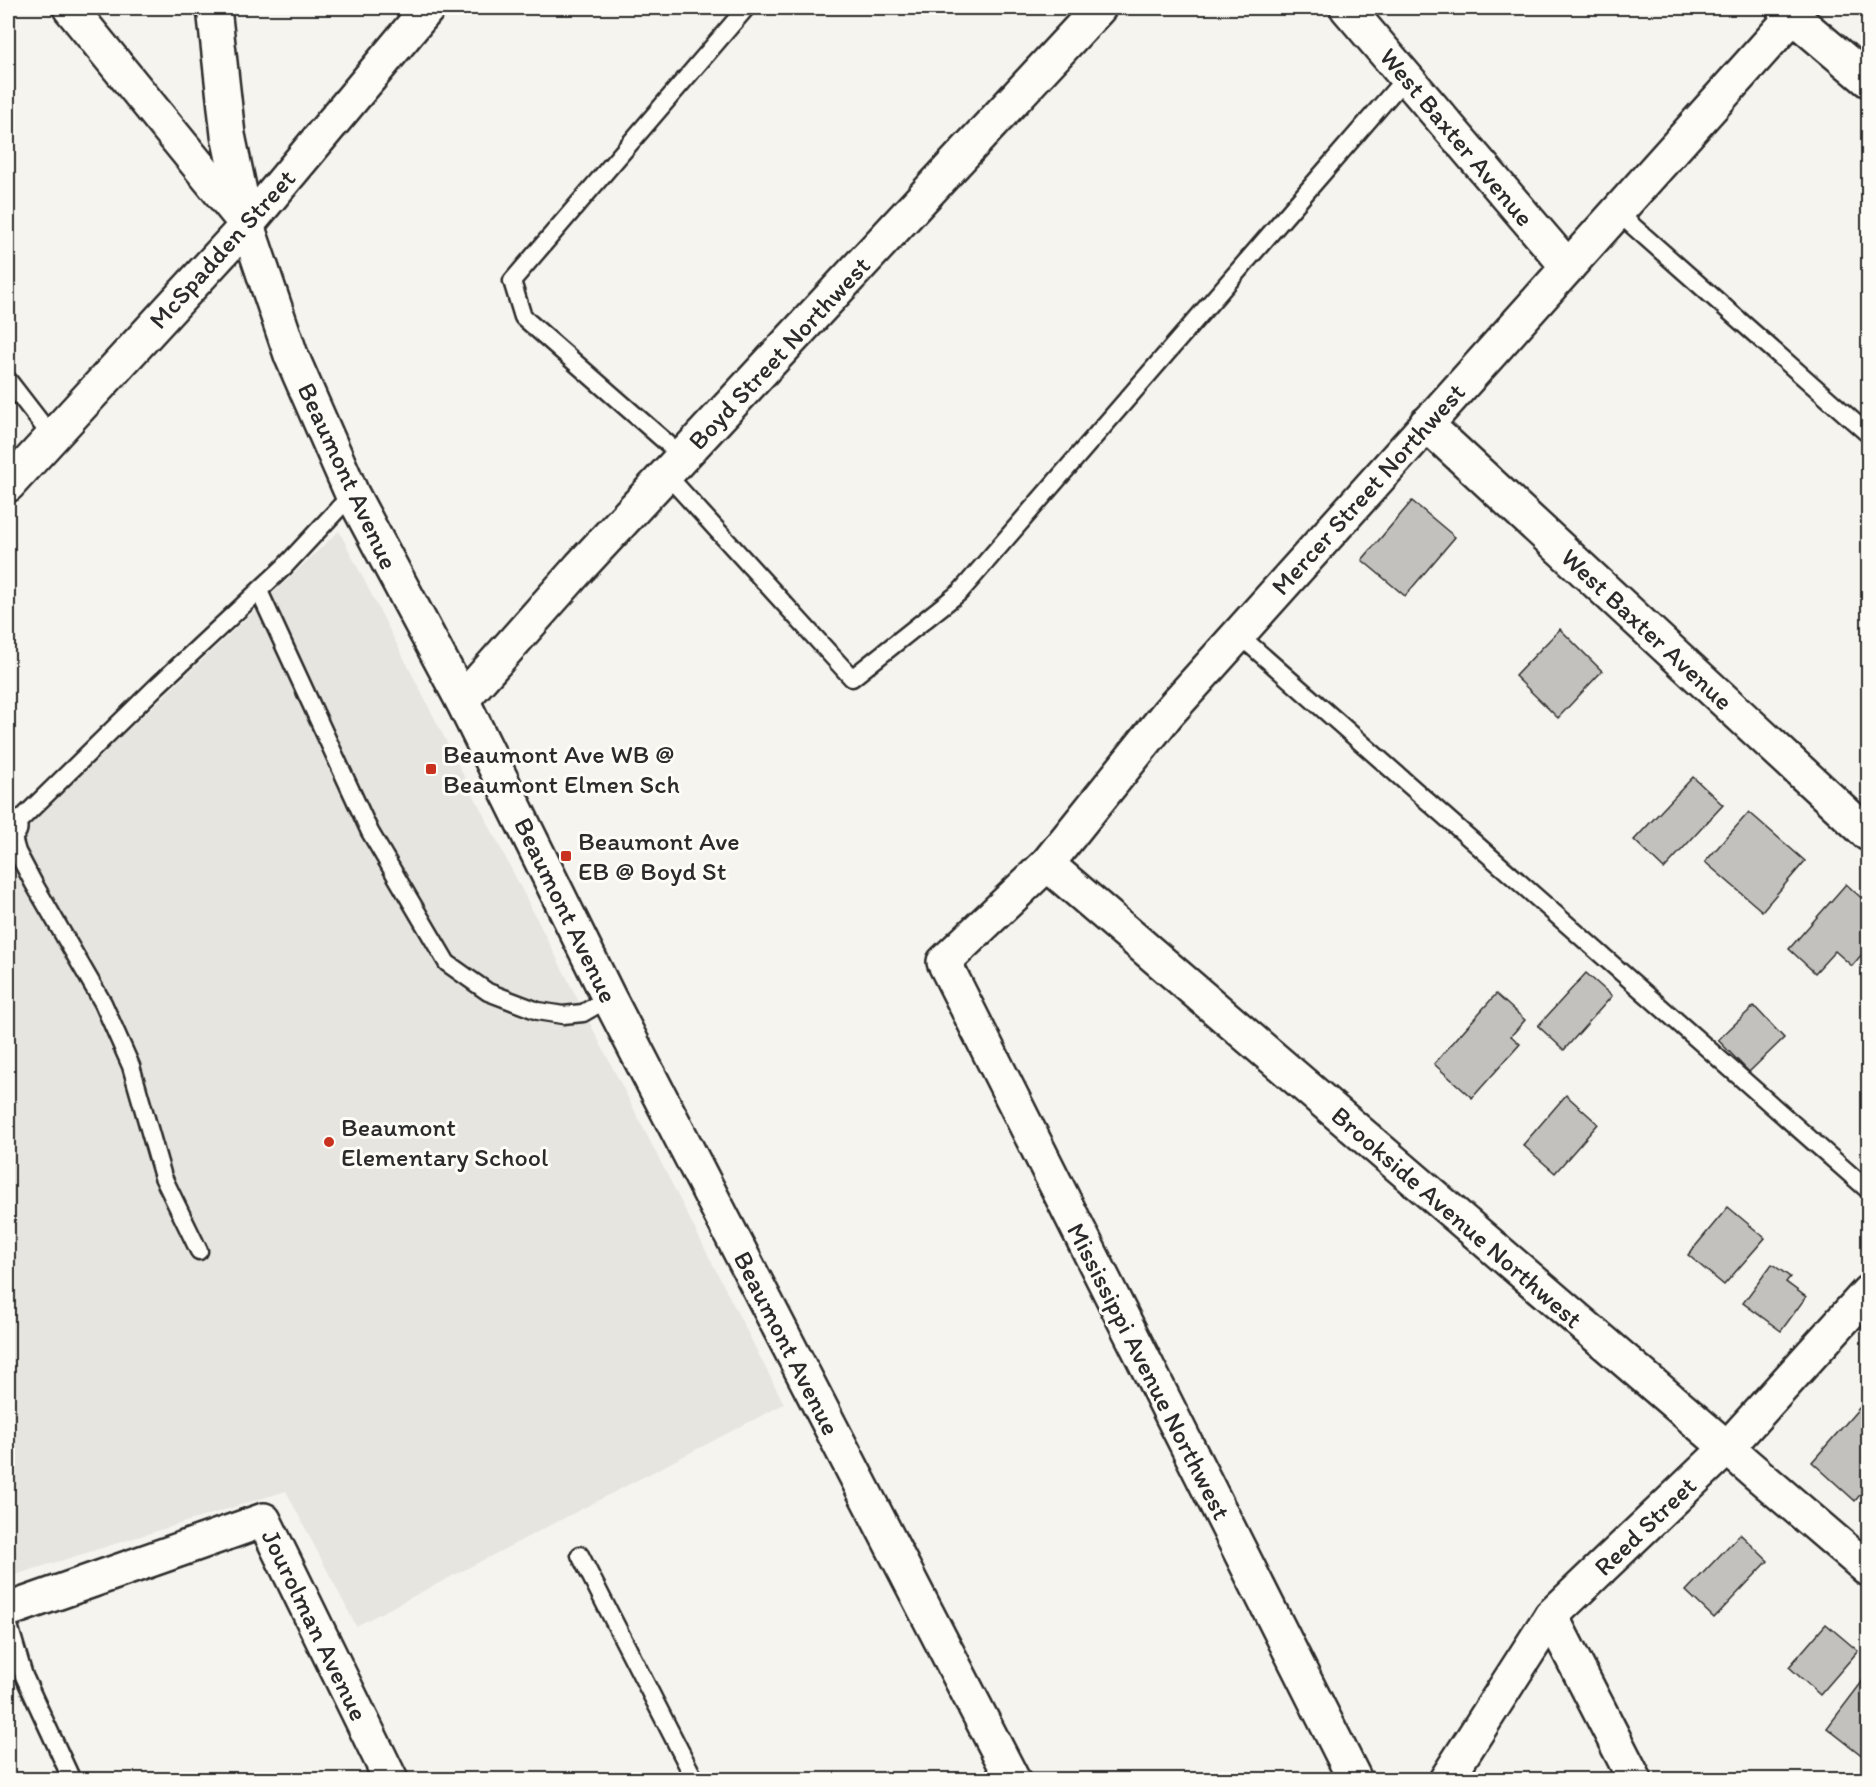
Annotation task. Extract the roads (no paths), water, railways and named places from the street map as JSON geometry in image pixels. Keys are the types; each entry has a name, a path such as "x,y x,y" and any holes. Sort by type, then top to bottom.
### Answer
{"street":[{"path":"70,8 247,225"},
{"name":"Beaumont Avenue","path":"214,8 228,135 247,225 291,355 352,494 462,700 609,998 1013,1779"},
{"name":"McSpadden Street","path":"8,484 247,225 428,8"},
{"name":"Boyd Street Northwest","path":"462,700 674,466 1099,8"},
{"name":"West Baxter Avenue","path":"1347,8 1568,267"},
{"path":"1788,12 1869,80"},
{"name":"Mercer Street Northwest","path":"944,962 1047,864 1168,712 1617,212 1788,12"},
{"name":"West Baxter Avenue","path":"1426,424 1869,834"},
{"name":"Brookside Avenue Northwest","path":"1047,864 1726,1449 1869,1569"},
{"name":"Mississippi Avenue Northwest","path":"944,962 1355,1779"},
{"name":"Reed Street","path":"1446,1779 1551,1616 1726,1449 1869,1292"},
{"name":"Jourolman Avenue","path":"8,1610 264,1520 391,1779"},
{"path":"1551,1616 1636,1778"}],"lane":[{"path":"746,8 512,281 523,317 674,466 852,678 960,592 1406,77"},
{"path":"1617,212 1869,434"},
{"path":"8,380 52,436"},
{"path":"199,1251 164,1177 131,1066 103,1003 26,868 8,829 284,567 352,494"},
{"path":"259,591 370,832 447,963 488,992 538,1011 563,1015 583,1013 609,998"},
{"path":"1238,634 1869,1190"},
{"path":"580,1555 695,1779"},
{"path":"8,1622 24,1676 72,1779"}],"place":[{"name":"Beaumont Ave WB @ Beaumont Elmen Sch","path":"431,769"},
{"name":"Beaumont Ave EB @ Boyd St","path":"566,856"},
{"name":"Beaumont Elementary School","path":"329,1142"}]}
